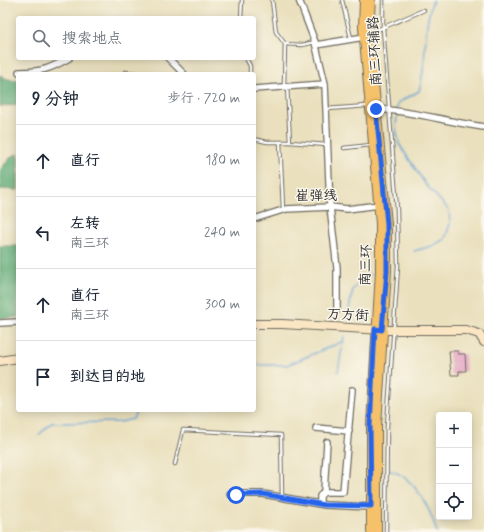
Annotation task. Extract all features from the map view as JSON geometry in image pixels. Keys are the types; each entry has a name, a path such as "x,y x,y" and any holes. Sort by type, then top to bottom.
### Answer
{"main road":[{"name":"南三环","path":"364,0 373,107 387,224 387,271 379,330 370,425 371,532"},
{"name":"南三环","path":"367,35 371,0"},
{"name":"南三环","path":"373,107 373,145 379,205 380,271 377,426 377,532"}],"street":[{"path":"299,0 316,44 325,84 330,206 337,268 337,310"},
{"path":"316,44 367,35"},
{"path":"19,72 37,72 52,68 65,60"},
{"path":"171,60 182,72"},
{"path":"256,89 325,84"},
{"path":"373,107 403,111 451,122 484,127"},
{"name":"崔弹线","path":"256,218 283,210 330,206 347,209 379,205"},
{"path":"0,323 16,322"},
{"name":"万方街","path":"256,324 282,324 379,330 466,330 479,334 484,342"},
{"path":"0,361 16,358"},
{"path":"324,492 343,492 352,390"},
{"path":"316,428 349,431"},
{"path":"320,504 320,496 324,492 327,442"},
{"path":"230,494 263,494 320,504 371,506"}],"lane":[{"path":"241,16 242,0"},
{"path":"272,0 276,32 285,44 290,142"},
{"path":"342,0 351,39"},
{"name":"南三环辅路","path":"383,0 383,28 397,210 398,266 395,330 387,426 386,532"},
{"path":"367,35 424,10"},
{"path":"285,44 316,44"},
{"path":"247,60 250,66 250,72"},
{"path":"326,109 373,107"},
{"path":"256,139 268,142 290,142 327,146"},
{"path":"280,142 283,210"},
{"path":"344,148 373,145"},
{"path":"175,464 183,430 280,435 282,498"}],"green space":[{"path":"0,75 7,79 16,80 16,105 0,106"},
{"path":"16,155 16,190 0,189 0,170 12,156"},
{"path":"0,246 16,246 16,317 0,318"}],"building":[{"path":"449,351 458,351 458,354 465,354 466,371 459,371 459,375 451,375"}],"waterway":[{"path":"397,109 398,103 419,91 422,80 427,22 433,0"},
{"path":"397,113 396,128 399,144 426,185 449,210 450,224 445,239 432,246 414,251"},
{"path":"348,314 353,289 371,274"},
{"path":"338,372 344,336"},
{"path":"256,365 287,365 344,341"},
{"path":"39,435 51,423 120,422 133,419 136,412"},
{"path":"388,470 406,478 413,485 425,503 437,532"}],"route":[{"path":"236,495 263,494 324,505 371,506 370,425 375,329 382,330 387,271 387,224 376,109"}]}
